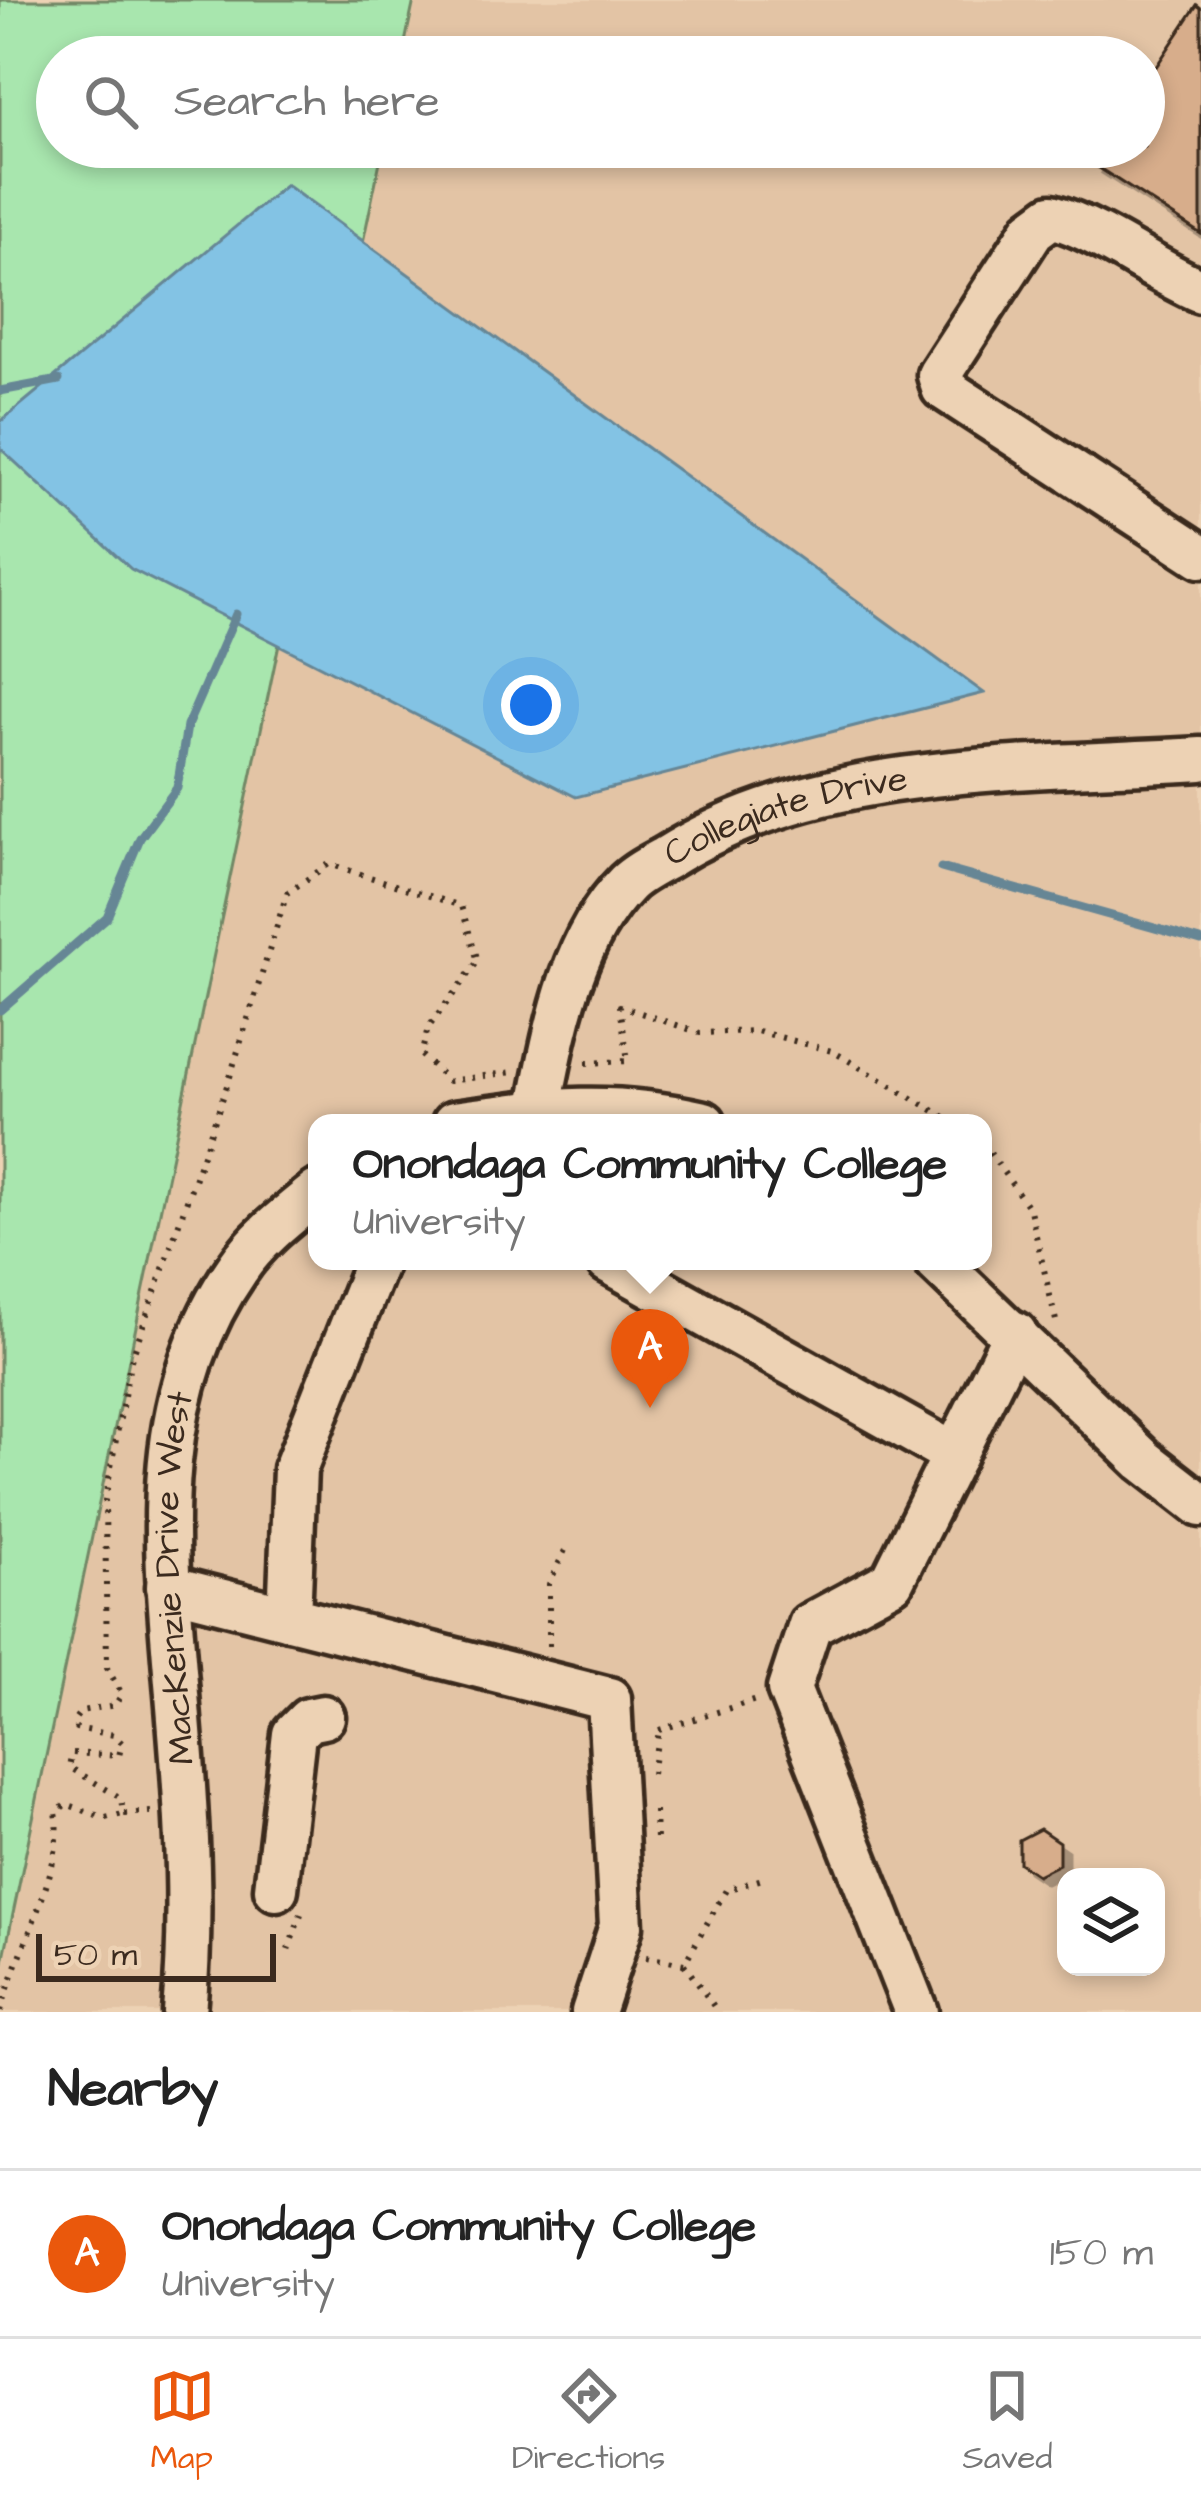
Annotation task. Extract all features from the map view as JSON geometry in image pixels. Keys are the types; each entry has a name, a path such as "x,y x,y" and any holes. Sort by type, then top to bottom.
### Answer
{"street":[{"path":"1201,292 1083,226 1052,216 1033,230 939,375 943,388 1201,556"},
{"name":"Collegiate Drive","path":"539,1111 530,1069 583,945 628,881 716,826 898,778 1201,759"},
{"path":"518,1114 574,1106 665,1114"},
{"name":"MacKenzie Drive West","path":"184,2012 186,1803 165,1478 178,1395 201,1331 238,1266 308,1200"},
{"path":"289,1618 295,1469 372,1270"},
{"path":"624,1270 955,1455"},
{"path":"946,1270 1143,1460 1201,1504"},
{"path":"916,2012 790,1690 810,1625 892,1581 1015,1334"},
{"path":"169,1587 609,1699 621,1926 593,2012"},
{"path":"291,1894 294,1734 308,1720 323,1717"}],"path":[{"path":"530,1069 628,1060 620,1006 700,1033 757,1031 832,1051 940,1114"},
{"path":"992,1156 1030,1210 1059,1337 1054,1372"},
{"path":"550,1684 549,1584 567,1546"},
{"path":"610,1715 659,1730 790,1690"},
{"path":"1,2012 60,1829 56,1813 66,1804 105,1818 123,1814"},
{"path":"684,1964 726,1890 766,1879"},
{"path":"288,1951 291,1894"},
{"path":"613,1951 684,1964 718,2012"}],"shaded area":[{"path":"409,0 1201,0 1201,2012 0,2012 0,1876 368,168 1165,168 1165,36 400,36"}],"green space":[{"path":"0,0 414,0 406,36 36,36 36,168 379,168 0,1976"}],"water":[{"path":"286,185 984,693 576,797 131,569 0,448 0,422"}],"building":[{"path":"1197,5 1201,8 1201,234 1099,168 1165,168 1165,53"},
{"path":"1040,1829 1059,1842 1059,1864 1037,1875 1019,1863 1019,1840"}],"waterway":[{"path":"0,391 59,380"},
{"path":"0,1010 107,917 140,838 177,788 187,726 236,614"},
{"path":"941,868 1201,941"}],"place":[{"name":"Onondaga Community College","path":"650,1408"}]}
